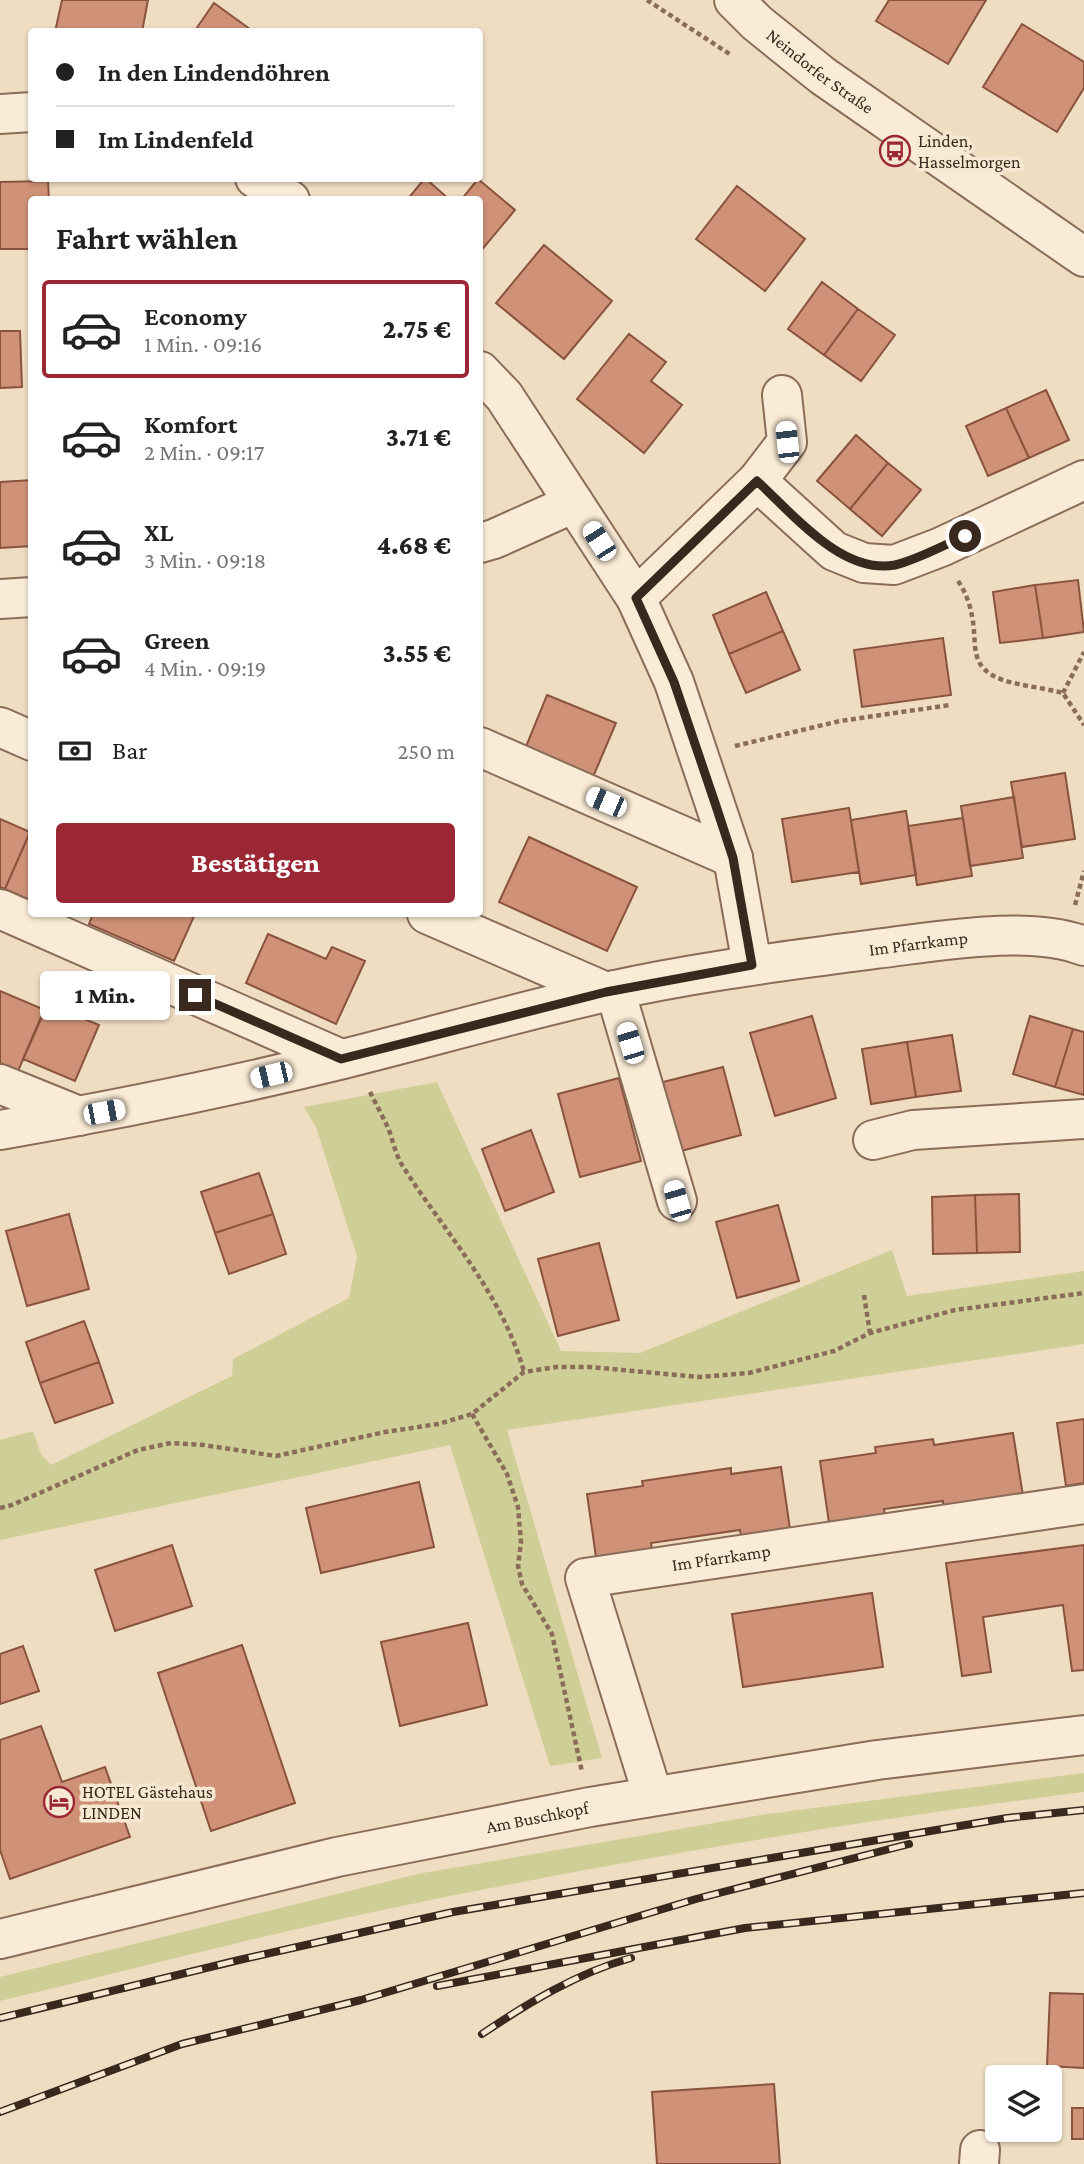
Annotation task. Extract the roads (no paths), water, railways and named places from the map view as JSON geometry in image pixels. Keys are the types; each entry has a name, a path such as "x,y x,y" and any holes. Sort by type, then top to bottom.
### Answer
{"street":[{"name":"Neindorfer Straße","path":"734,0 757,23 823,76 1084,257"},
{"path":"0,114 28,112"},
{"path":"261,182 284,196"},
{"path":"483,374 504,396 636,598 674,682 733,858 752,965"},
{"path":"636,598 757,481 787,442 782,395"},
{"path":"757,481 834,551 864,563 894,565 941,547 1084,480"},
{"path":"483,542 575,503"},
{"path":"0,599 28,597"},
{"path":"0,727 28,739"},
{"path":"483,748 733,858"},
{"path":"0,909 347,1058"},
{"path":"434,917 610,991 677,1201"},
{"name":"Im Pfarrkamp","path":"0,1130 79,1116 347,1058 610,991 752,965 955,939 1066,939 1084,946"},
{"path":"0,1084 79,1116"},
{"path":"873,1140 913,1130 1084,1119"},
{"name":"Im Pfarrkamp","path":"653,1796 585,1578 1084,1504"},
{"name":"Am Buschkopf","path":"0,1940 337,1857 590,1807 877,1760 1084,1735"}],"railway":[{"path":"0,2018 453,1912 1007,1818 1084,1810"},
{"path":"0,2112 182,2044 361,2000 696,1899 909,1844"},
{"path":"437,1986 745,1928 1084,1893"},
{"path":"482,2034 553,1990 591,1972 631,1958"}],"place":[{"name":"Linden, Hasselmorgen","path":"895,151"},
{"name":"HOTEL Gästehaus LINDEN","path":"59,1802"}]}
